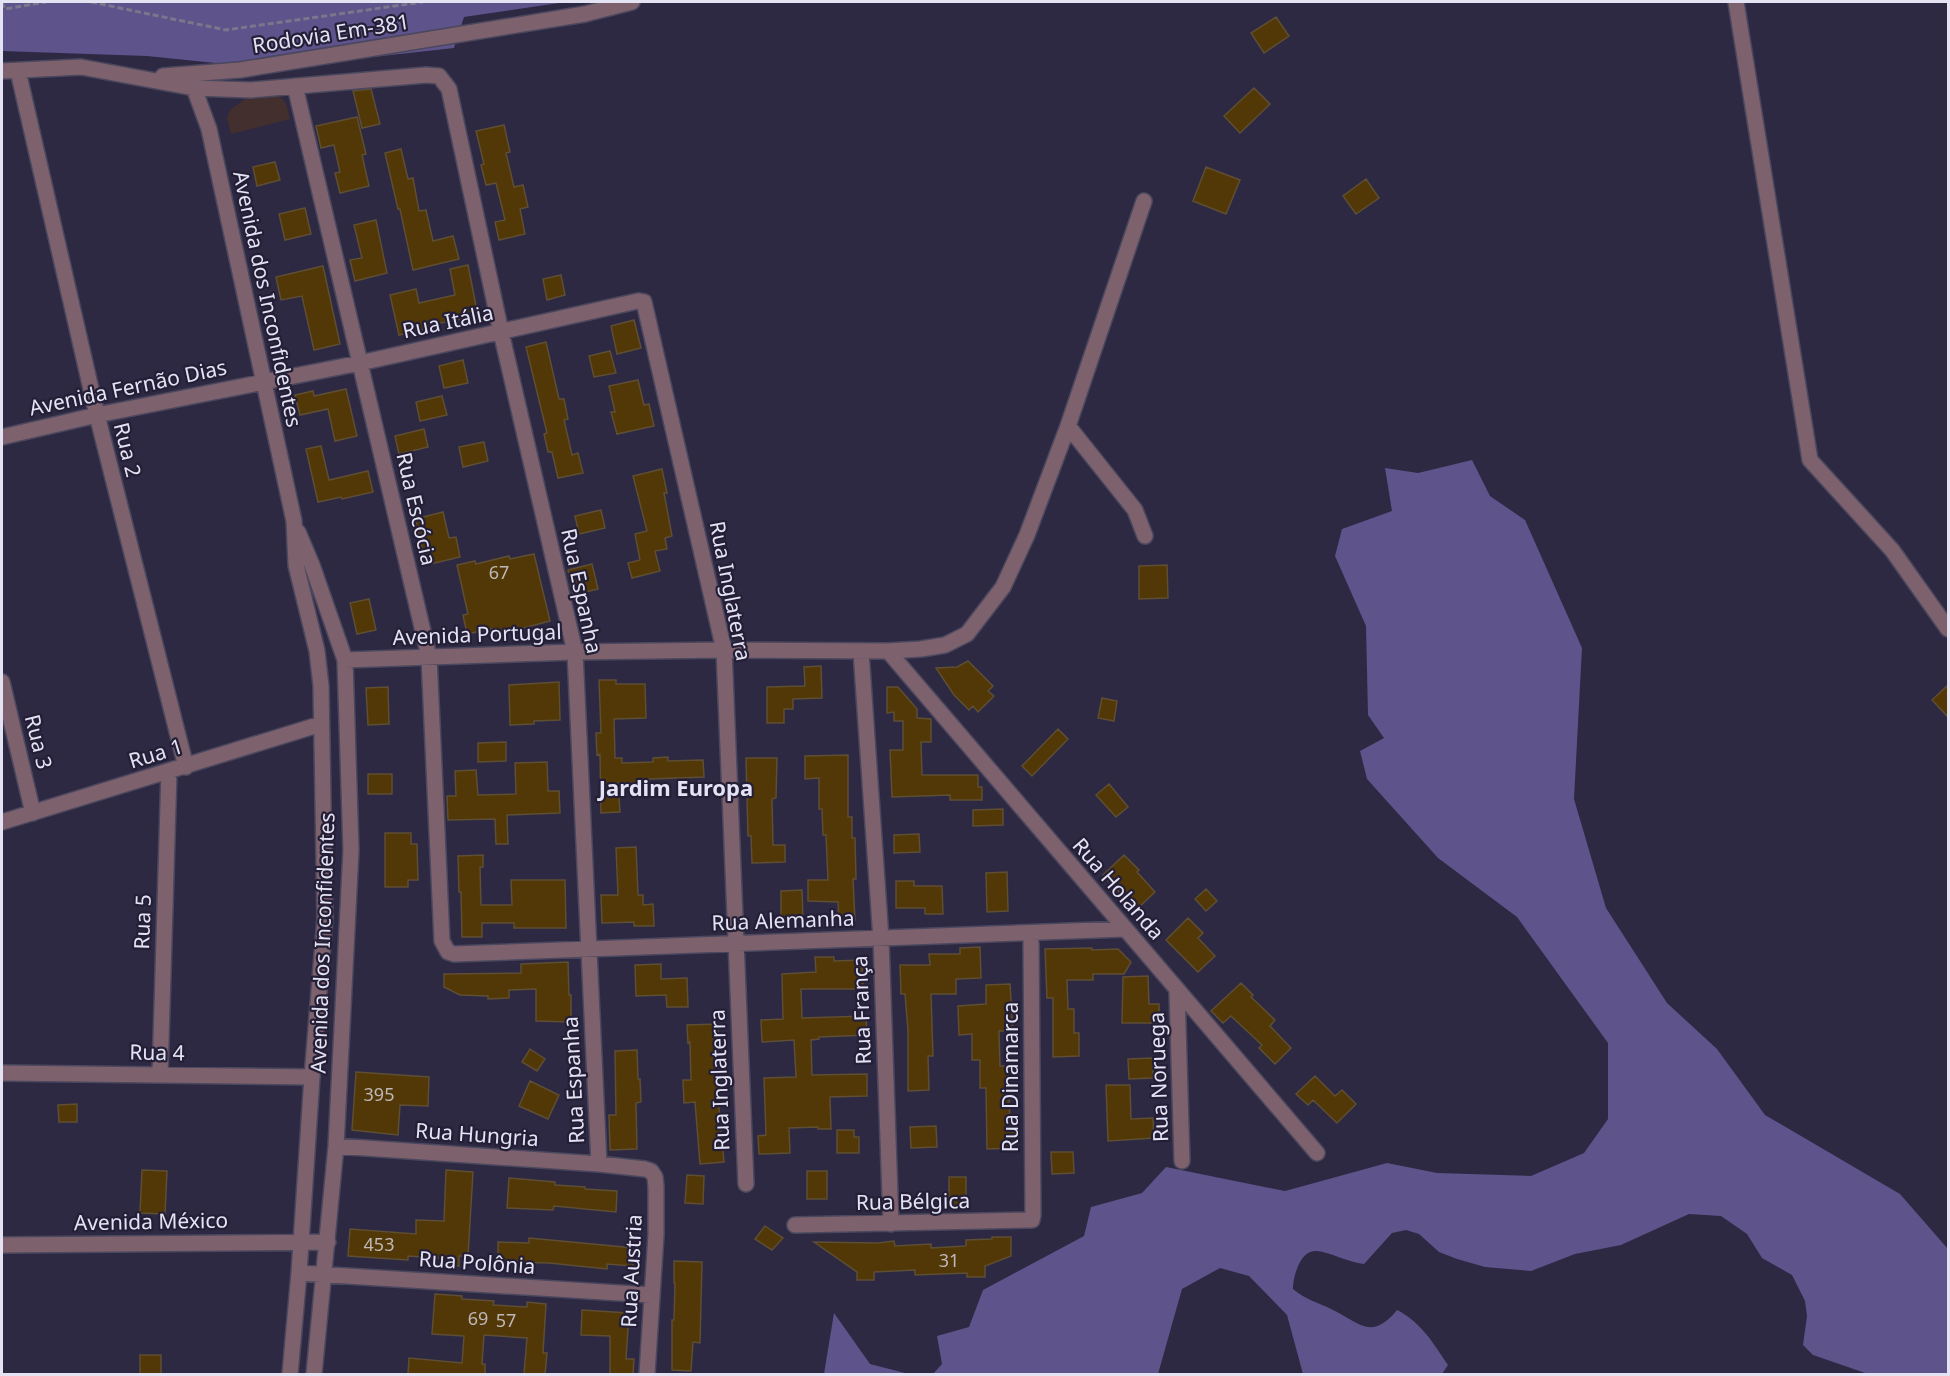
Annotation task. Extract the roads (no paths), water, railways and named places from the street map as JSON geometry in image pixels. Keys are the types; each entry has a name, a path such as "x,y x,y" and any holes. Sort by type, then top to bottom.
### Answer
{"street":[{"name":"Rodovia Em-381","path":"142,77 240,70 585,14 632,2"},
{"path":"1736,2 1810,460 1892,550 1948,629"},
{"name":"Rodovia Em-381","path":"2,71 81,67 194,88 251,90 426,75 439,76"},
{"name":"Rua 2","path":"18,71 97,416 186,767"},
{"name":"Rua Espanha","path":"439,76 449,89 501,332 575,652 598,1164"},
{"name":"Rua Escócia","path":"295,86 429,657 442,941 445,948"},
{"name":"Avenida dos Inconfidentes","path":"194,88 209,129 294,521 296,565 317,651 321,686 325,918 302,1242 290,1374"},
{"path":"1144,201 1068,426 1135,510 1145,537"},
{"name":"Rua Itália","path":"264,382 642,300"},
{"name":"Rua Inglaterra","path":"642,300 724,650 746,1184"},
{"name":"Avenida Fernão Dias","path":"2,437 264,382"},
{"name":"Avenida Portugal","path":"345,660 575,652 724,650 861,652 921,649 945,645 967,634 1003,587 1027,535 1068,426"},
{"name":"Avenida dos Inconfidentes","path":"294,521 345,660 351,850 336,1146 314,1374"},
{"name":"Rua Holanda","path":"888,651 1317,1153"},
{"name":"Rua França","path":"861,652 880,939 891,1224"},
{"name":"Rua 3","path":"2,682 33,813"},
{"name":"Rua 1","path":"2,822 321,724"},
{"name":"Rua 5","path":"160,1074 169,771"},
{"name":"Rua Alemanha","path":"445,948 454,954 1125,929"},
{"name":"Rua Dinamarca","path":"1031,934 1032,1220"},
{"name":"Rua Noruega","path":"1177,991 1182,1161"},
{"name":"Rua 4","path":"2,1073 312,1077"},
{"name":"Rua Hungria","path":"336,1146 598,1164 651,1171"},
{"name":"Rua Austria","path":"647,1374 656,1235 656,1187 651,1171"},
{"name":"Rua Bélgica","path":"795,1225 1032,1220"},
{"name":"Avenida México","path":"2,1245 328,1242"},
{"name":"Rua Polônia","path":"299,1273 652,1295"}],"district":[{"name":"Jardim Europa","path":"676,788"}]}
